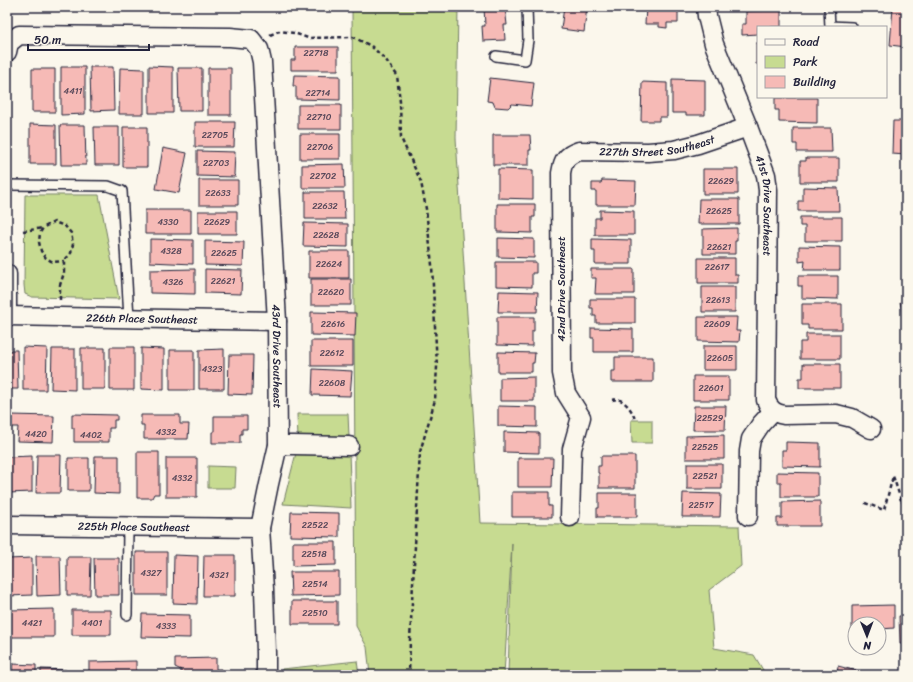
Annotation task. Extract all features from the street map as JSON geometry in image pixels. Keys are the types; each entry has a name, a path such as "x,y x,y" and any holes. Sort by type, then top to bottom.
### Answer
{"street":[{"name":"41st Drive Southeast","path":"706,7 714,44 766,175 768,190 766,400 768,406 773,411"},
{"name":"43rd Drive Southeast","path":"8,48 19,35 230,36 251,39 259,49 262,62 277,321 278,446 260,528 264,589 266,675"},
{"name":"227th Street Southeast","path":"566,158 572,153 579,151 648,152 674,150 698,144 748,127"},
{"name":"42nd Drive Southeast","path":"566,158 562,165 561,173 562,373 566,393 581,417 572,449 570,517"},
{"path":"7,274 7,316"},
{"name":"226th Place Southeast","path":"7,316 277,321"},
{"path":"748,516 749,451 751,439 761,424 773,411 777,414 784,415 836,414 852,418 871,429"},
{"path":"278,446 349,446"},
{"name":"225th Place Southeast","path":"7,525 260,528"}],"lane":[{"path":"496,56 525,60 528,40 527,7"},
{"path":"829,7 830,26"},
{"path":"7,185 108,186 122,191 129,318"},
{"path":"127,615 128,527"}],"path":[{"path":"270,35 279,31 294,33 308,38 353,37 371,46 386,60 397,75 400,102 401,138 421,182 426,209 432,265 437,367 435,400 420,452 409,675"},
{"path":"23,231 43,228 54,222 65,226 71,233 73,244 71,252 64,261 64,273 60,285 60,300"},
{"path":"43,228 40,233 41,251 46,258 53,262 64,261"},
{"path":"612,400 618,399 624,403 634,416 635,420"},
{"path":"865,503 884,510 893,476 902,503 906,486"}],"green space":[{"path":"352,7 458,7 456,138 480,523 739,526 741,566 709,590 714,648 754,655 766,675 508,675 512,543 504,675 370,675 367,647 356,626"},
{"path":"25,195 99,195 119,299 32,297 25,294"},
{"path":"297,414 348,414 349,437 298,438"},
{"path":"631,420 652,420 652,443 632,443"},
{"path":"296,453 349,453 351,508 283,504"},
{"path":"208,466 236,467 235,488 208,488"},
{"path":"357,661 359,675 282,675 282,669"}],"building":[{"path":"247,7 247,8 222,8"},
{"path":"484,7 505,7 507,25 504,25 505,40 483,41 482,26 485,26"},
{"path":"564,7 587,7 584,32 561,29"},
{"path":"646,7 678,7 678,23 667,23 667,28 659,27 659,24 645,24"},
{"path":"893,8 906,9 906,47 890,45"},
{"path":"781,10 781,26 757,26 757,34 742,35 742,24 746,24 746,11"},
{"path":"756,43 757,43 757,64"},
{"path":"295,47 338,47 338,70 291,70 291,60 295,60"},
{"path":"149,66 173,67 173,113 149,113"},
{"path":"61,67 85,67 85,114 61,115"},
{"path":"90,67 113,67 114,110 91,111"},
{"path":"120,68 144,69 144,114 119,114"},
{"path":"178,68 202,68 202,111 179,111"},
{"path":"208,68 231,68 231,115 208,115"},
{"path":"32,69 55,69 55,112 32,112"},
{"path":"294,75 340,76 340,100 296,99 296,86 293,86"},
{"path":"490,78 534,83 531,106 512,104 508,108 495,107 493,102 487,101"},
{"path":"672,79 705,80 705,115 672,113"},
{"path":"642,82 667,83 667,117 659,117 659,121 641,121"},
{"path":"775,98 817,98 817,123 779,122 779,110 775,110"},
{"path":"298,105 341,105 341,129 298,129"},
{"path":"893,121 906,121 906,155 892,154"},
{"path":"195,122 235,122 234,147 195,147"},
{"path":"30,124 56,125 56,164 30,164"},
{"path":"60,125 85,125 86,165 61,165"},
{"path":"94,127 119,127 119,165 95,165"},
{"path":"123,127 147,127 147,167 123,167"},
{"path":"793,128 831,128 832,152 797,152 797,144 793,144"},
{"path":"300,134 340,134 340,159 300,159"},
{"path":"493,135 530,135 531,150 529,150 529,165 493,165"},
{"path":"163,148 187,153 179,193 156,189"},
{"path":"197,151 235,152 234,175 236,177 197,176"},
{"path":"806,158 839,158 839,182 800,182 800,161 806,161"},
{"path":"344,164 345,188 302,188 302,165"},
{"path":"498,169 533,170 533,199 498,198"},
{"path":"703,169 738,169 738,194 703,194"},
{"path":"199,180 238,180 238,205 199,205"},
{"path":"602,180 636,181 635,205 596,205 596,191 592,191 592,183 601,183"},
{"path":"803,187 838,188 839,211 798,211 798,201 803,201"},
{"path":"305,192 344,192 345,219 305,219"},
{"path":"699,199 739,199 739,224 698,224"},
{"path":"497,204 535,204 535,217 532,217 532,233 497,232"},
{"path":"145,210 191,210 191,234 145,234"},
{"path":"600,210 634,211 634,235 595,235 595,218 600,218"},
{"path":"198,211 237,211 237,234 198,234"},
{"path":"800,217 842,217 842,241 805,241 805,226 800,226"},
{"path":"304,223 348,224 348,247 303,246"},
{"path":"737,228 735,254 703,254 703,229"},
{"path":"498,238 534,239 534,258 498,257"},
{"path":"150,239 193,240 193,264 150,262"},
{"path":"592,239 631,240 631,264 595,264 595,251 592,251"},
{"path":"205,241 244,242 243,266 205,265"},
{"path":"799,246 840,247 840,270 804,270 805,261 799,262"},
{"path":"309,251 349,251 349,278 309,278"},
{"path":"698,258 735,258 735,275 738,275 738,283 698,283"},
{"path":"496,262 536,262 536,273 532,273 532,287 496,286"},
{"path":"195,269 195,294 150,293 150,270"},
{"path":"205,269 242,270 241,294 205,293"},
{"path":"591,269 634,269 634,294 595,294 596,278 591,278"},
{"path":"798,276 838,276 838,299 802,298 802,286 798,286"},
{"path":"311,279 351,279 351,305 311,305"},
{"path":"702,287 735,287 735,312 702,312"},
{"path":"499,291 538,292 537,312 498,312"},
{"path":"590,299 635,299 635,323 596,323 596,316 593,316 593,308 590,308"},
{"path":"906,300 906,329 900,302"},
{"path":"802,304 842,304 842,329 808,329 808,325 802,325"},
{"path":"311,312 356,313 355,336 311,335"},
{"path":"497,317 534,317 532,346 497,345"},
{"path":"698,317 737,317 736,331 740,331 739,342 698,341"},
{"path":"591,328 633,329 633,352 594,352 594,338 591,338"},
{"path":"806,334 840,334 840,359 800,359 800,342 806,342"},
{"path":"311,341 353,341 353,366 311,366"},
{"path":"703,346 737,346 737,370 703,370"},
{"path":"23,347 47,348 46,390 23,390"},
{"path":"110,347 134,347 134,390 110,390"},
{"path":"81,348 105,348 105,389 81,389"},
{"path":"141,348 164,349 164,390 141,389"},
{"path":"52,349 75,349 75,390 51,389"},
{"path":"224,349 224,389 199,389 199,350"},
{"path":"7,350 17,350 18,389 7,389"},
{"path":"170,350 194,350 194,390 170,390"},
{"path":"498,352 535,353 534,363 532,363 532,372 498,372"},
{"path":"229,355 253,355 252,395 228,394"},
{"path":"615,357 653,357 653,382 611,382 611,371 615,371"},
{"path":"803,364 840,364 840,388 799,388 799,378 803,378"},
{"path":"313,369 352,371 350,396 312,395"},
{"path":"693,376 729,376 729,400 693,400"},
{"path":"534,377 534,401 500,401 500,378"},
{"path":"498,406 537,407 537,427 498,426"},
{"path":"694,406 726,406 725,430 693,430"},
{"path":"72,414 117,415 117,420 114,420 114,428 109,428 109,442 74,442"},
{"path":"11,415 54,416 53,442 17,441 18,427 11,427"},
{"path":"141,415 180,415 180,424 189,424 188,439 144,439 144,425 141,425"},
{"path":"214,416 247,416 247,429 242,429 242,434 240,434 240,443 212,443"},
{"path":"504,432 539,433 539,453 504,452"},
{"path":"724,435 724,459 686,459 686,436"},
{"path":"786,442 820,443 820,467 782,466 782,450 786,450"},
{"path":"137,452 159,452 159,494 154,494 152,498 137,498"},
{"path":"37,455 61,455 60,493 36,493"},
{"path":"32,456 32,492 8,493 7,457"},
{"path":"95,456 119,456 119,494 94,493"},
{"path":"601,456 635,456 635,488 599,488 598,466 601,466"},
{"path":"68,458 89,458 89,491 68,491"},
{"path":"166,458 197,458 197,497 166,497"},
{"path":"518,458 553,458 552,487 518,487"},
{"path":"687,464 722,464 722,489 687,489"},
{"path":"777,472 818,473 818,497 781,497 781,482 777,482"},
{"path":"512,492 549,492 549,506 552,506 552,517 512,517"},
{"path":"599,493 637,493 637,517 597,517 597,508 599,508"},
{"path":"683,493 721,494 720,517 682,517"},
{"path":"820,501 820,526 777,526 777,518 782,518 782,502"},
{"path":"291,512 339,513 339,537 290,536"},
{"path":"293,542 336,542 336,565 293,566"},
{"path":"136,552 167,552 167,595 136,595"},
{"path":"174,555 198,556 197,604 173,603"},
{"path":"204,555 235,555 235,596 203,596"},
{"path":"36,556 60,556 61,595 37,596"},
{"path":"67,557 91,557 90,595 67,595"},
{"path":"32,558 32,595 9,596 8,559"},
{"path":"94,558 119,558 119,595 95,595"},
{"path":"290,572 339,572 339,595 291,596"},
{"path":"292,601 337,601 337,624 292,624"},
{"path":"894,605 894,628 887,629 887,616 852,616 852,606"},
{"path":"54,609 54,637 10,637 9,610"},
{"path":"72,610 111,610 111,635 72,635"},
{"path":"142,614 190,615 190,638 141,637"},
{"path":"899,616 906,616 906,643 900,643"},
{"path":"216,658 216,669 221,669 221,675 181,675 181,670 175,667 175,659"},
{"path":"136,661 136,675 89,675 89,662"},
{"path":"12,664 36,665 36,675 12,675"},
{"path":"838,666 857,671 856,675 837,675"},
{"path":"41,669 66,670 66,675 41,675"}]}
